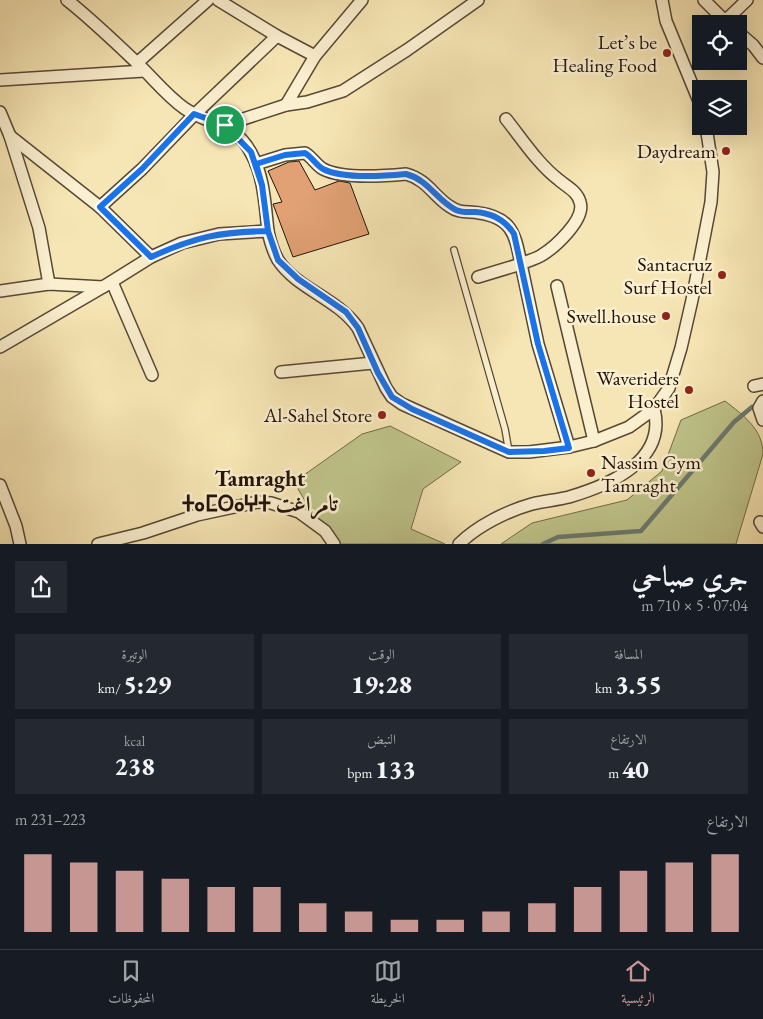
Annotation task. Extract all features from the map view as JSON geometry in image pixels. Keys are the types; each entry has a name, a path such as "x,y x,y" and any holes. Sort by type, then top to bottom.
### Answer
{"street":[{"path":"67,0 81,4 164,92 194,114 225,125 242,141 251,152 256,164 262,185 268,231 275,254 286,270 346,312 358,328 373,363 389,392 402,404 509,452 569,448 594,441 628,427 654,409 669,388 692,300 711,202 713,172 707,135"},
{"path":"0,80 141,67 208,0"},
{"path":"218,0 277,36 315,56"},
{"path":"286,105 315,56 362,0"},
{"path":"225,125 286,105 306,102 343,91 407,50 478,0"},
{"path":"662,0 666,21 692,84"},
{"path":"704,0 719,15"},
{"path":"733,15 747,0"},
{"path":"100,207 142,169 194,114 277,36"},
{"path":"747,40 763,58"},
{"path":"0,112 10,136 39,228 49,284"},
{"path":"478,277 521,264 542,255 568,232 581,209 581,202 576,194 558,180 506,119"},
{"path":"10,136 100,207 151,257"},
{"path":"256,164 285,155 305,153 323,169 331,172 358,176 406,174 421,180 448,206 455,210 479,212 504,220 514,234 538,344 569,448"},
{"path":"0,347 151,257 182,243 219,234 268,231"},
{"path":"0,291 49,284 108,284"},
{"path":"108,284 152,375"},
{"path":"557,286 594,441"},
{"path":"282,372 373,363"},
{"path":"763,401 759,408 763,420"},
{"path":"459,544 486,524 523,508 568,498 610,482 638,463 651,448 655,440 657,421 654,409"},
{"path":"0,484 5,510 16,526 20,544"},
{"path":"98,544 143,533 197,515 258,502 271,503 299,512 325,531 334,544"}],"lane":[{"path":"454,250 505,429 509,452"}],"green space":[{"path":"725,401 751,423 760,437 763,454 736,544 501,544 532,523 627,500 662,471 681,420"},
{"path":"390,426 461,462 423,489 411,529 445,544 330,544 294,482 362,434"}],"building":[{"path":"299,161 315,190 339,181 350,183 369,234 293,257 273,204 282,202 268,171 289,162"}],"waterway":[{"path":"543,544 558,537 641,531 734,422 752,407"}],"place":[{"name":"Let’s be Healing Food","path":"667,53"},
{"name":"Daydream","path":"726,151"},
{"name":"Santacruz Surf Hostel","path":"722,275"},
{"name":"Swell.house","path":"666,316"},
{"name":"Waveriders Hostel","path":"689,390"},
{"name":"Al-Sahel Store","path":"382,415"},
{"name":"Nassim Gym Tamraght","path":"591,473"}],"district":[{"name":"Tamraght ⵜⴰⵎⵔⴰⵖⵜ تامراغت","path":"260,490"}],"route":[{"path":"225,125 194,114 142,169 100,207 151,257 198,238 242,231 268,231 262,185 256,164 285,155 305,153 323,169 331,172 358,176 406,174 413,176 421,180 448,206 455,210 479,212 504,220 514,234 516,241 538,344 569,448 509,452 412,409 392,397 378,373 358,328 346,312 286,270 278,260 268,231 265,207 262,185 256,164 251,152 225,125"}]}
